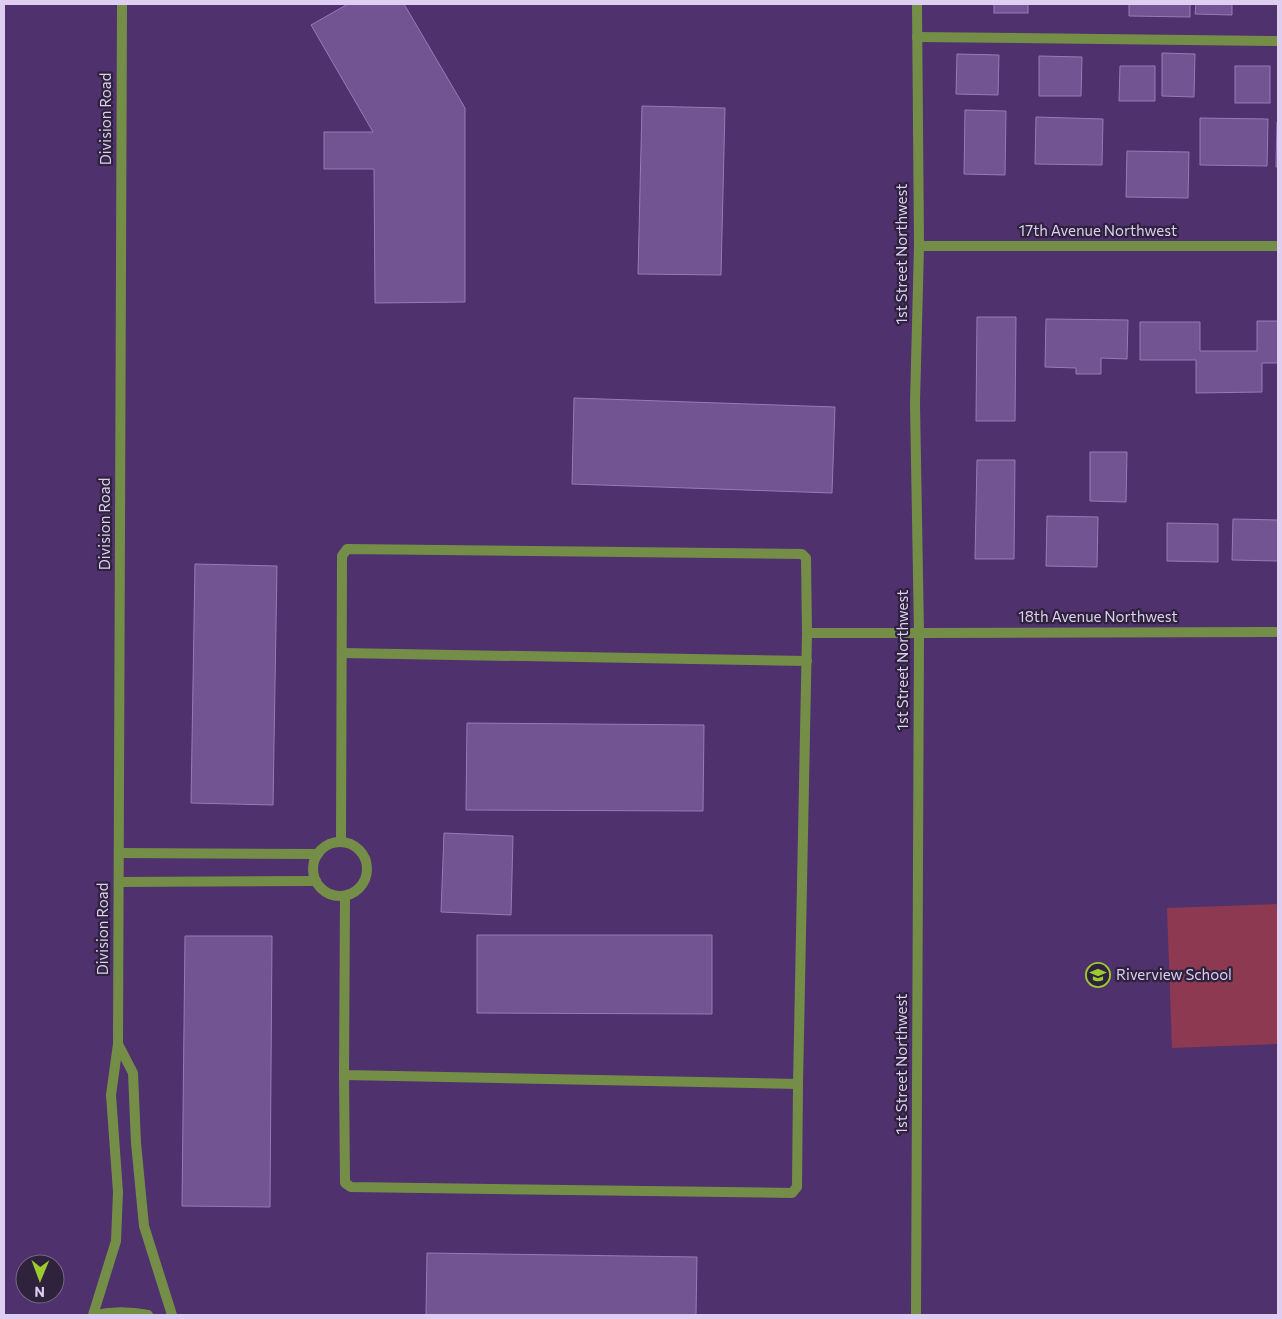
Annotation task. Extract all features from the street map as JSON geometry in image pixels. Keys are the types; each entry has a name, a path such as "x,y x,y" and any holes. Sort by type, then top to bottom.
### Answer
{"street":[{"name":"Division Road","path":"94,1315 116,1241 118,1192 111,1095 118,1044 122,4"},
{"name":"1st Street Northwest","path":"916,1315 918,633 915,403 919,246 917,4"},
{"path":"917,37 1278,41"},
{"name":"17th Avenue Northwest","path":"919,246 1278,246"},
{"path":"341,841 342,556 347,549 802,554 806,558 807,661 797,1187 792,1193 350,1186 345,1183 345,896"},
{"name":"18th Avenue Northwest","path":"807,633 1278,632"},
{"path":"342,653 807,661"},
{"path":"341,841 358,848 367,862 365,880 353,893 345,896 327,892 316,881 313,870 318,854 332,843 341,841"},
{"path":"119,853 318,854"},
{"path":"119,882 316,881"},
{"name":"Division Road","path":"118,1044 133,1073 136,1143 144,1226 172,1315"},
{"path":"344,1075 798,1084"},
{"path":"94,1315 111,1311 130,1311 148,1315"}],"shaded area":[{"path":"1278,904 1278,1044 1172,1048 1167,908"}],"building":[{"path":"348,4 404,4 465,108 465,302 375,303 374,169 324,169 324,132 373,132 311,25"},
{"path":"994,4 1028,4 1028,13 994,13"},
{"path":"1129,4 1190,4 1190,17 1129,16"},
{"path":"1196,4 1232,4 1232,15 1195,14"},
{"path":"1162,53 1195,54 1194,97 1162,96"},
{"path":"957,54 999,55 998,95 956,94"},
{"path":"1039,56 1082,57 1081,96 1039,96"},
{"path":"1120,66 1155,66 1155,101 1119,101"},
{"path":"1235,66 1270,66 1270,103 1235,103"},
{"path":"642,106 725,108 721,275 638,274"},
{"path":"965,110 1006,111 1005,175 964,174"},
{"path":"1036,117 1103,119 1102,165 1035,164"},
{"path":"1200,118 1268,119 1267,166 1200,165"},
{"path":"1277,122 1278,167 1276,167"},
{"path":"1127,151 1189,152 1188,198 1126,197"},
{"path":"977,317 1016,317 1015,421 976,421"},
{"path":"1046,319 1128,320 1127,359 1101,358 1101,374 1076,374 1076,368 1045,367"},
{"path":"1257,321 1278,321 1278,363 1262,363 1262,392 1196,393 1196,360 1140,360 1140,322 1200,322 1200,351 1257,351"},
{"path":"574,398 835,407 832,493 572,484"},
{"path":"1090,452 1127,452 1126,502 1090,501"},
{"path":"977,460 1015,460 1014,559 975,559"},
{"path":"1047,516 1098,517 1097,567 1046,566"},
{"path":"1233,519 1278,520 1278,561 1232,560"},
{"path":"1167,523 1218,524 1218,562 1167,561"},
{"path":"195,564 277,566 273,805 191,803"},
{"path":"467,723 704,725 703,811 466,810"},
{"path":"444,833 513,836 511,915 441,912"},
{"path":"477,935 712,935 712,1014 477,1013"},
{"path":"185,936 272,936 270,1207 182,1206"},
{"path":"427,1253 697,1257 696,1315 426,1315"}],"place":[{"name":"Riverview School","path":"1098,975"}]}
